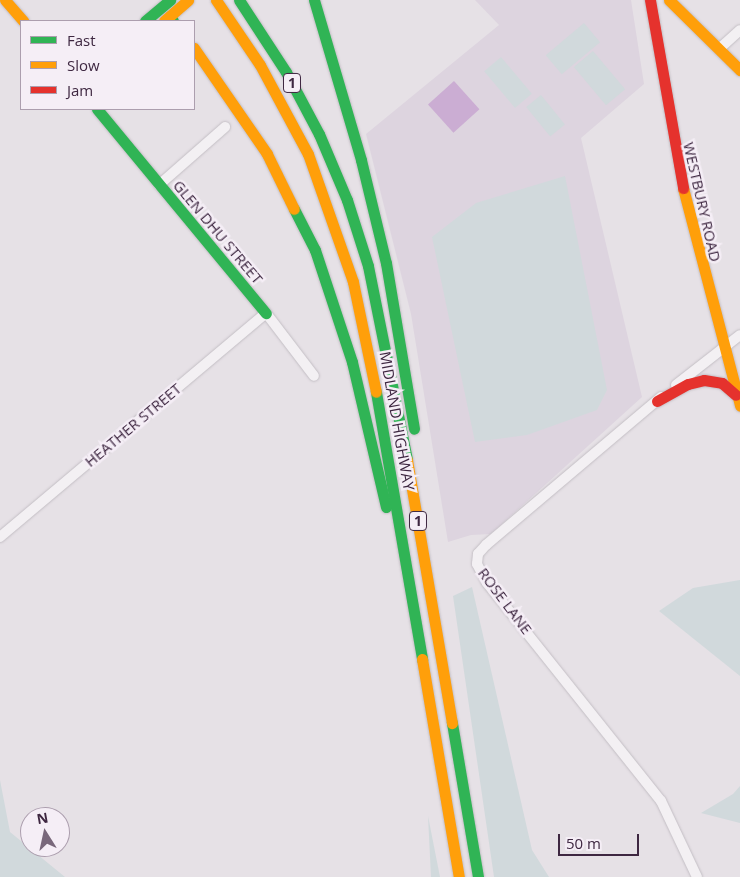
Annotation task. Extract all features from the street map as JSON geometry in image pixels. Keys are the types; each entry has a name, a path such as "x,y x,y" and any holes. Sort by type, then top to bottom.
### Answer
{"main road":[{"path":"6,0 22,20"},
{"name":"MIDLAND HIGHWAY","path":"216,0 260,65 294,125 324,192 344,251 372,364 459,877"},
{"name":"MIDLAND HIGHWAY","path":"238,0 302,99 336,171 359,236 394,383 478,877"},
{"path":"316,0 361,160 393,294 435,559 450,707"},
{"name":"WESTBURY ROAD","path":"650,0 675,156 738,401"},
{"path":"669,0 740,70"},
{"path":"148,20 168,13 186,2"},
{"path":"195,50 268,154 319,259 352,362 421,656"},
{"name":"GLEN DHU STREET","path":"98,110 266,313"},
{"path":"657,401 688,384 704,380 722,383 738,401"}],"street":[{"path":"719,49 740,30"},
{"path":"159,184 226,127"},
{"name":"GLEN DHU STREET","path":"266,313 314,376"},
{"name":"HEATHER STREET","path":"0,537 266,313"},
{"name":"ROSE LANE","path":"697,877 661,801 487,583 477,564 478,554 486,545 657,401 740,335"}],"shaded area":[{"path":"475,0 631,0 644,84 581,138 642,397 491,534 471,535 448,542 411,314 366,134 499,25"},
{"path":"584,23 600,42 562,74 546,55"},
{"path":"593,51 625,89 606,105 574,67"},
{"path":"501,57 532,94 515,108 484,71"},
{"path":"454,81 479,109 453,133 428,104"},
{"path":"541,95 565,125 550,136 526,107"},
{"path":"565,176 607,390 597,410 527,435 475,442 432,237 476,203"},
{"path":"740,580 740,676 659,611 693,588"},
{"path":"472,587 532,850 549,877 494,877 453,596"},
{"path":"0,780 10,832 20,840 20,857 41,857 65,877 0,877"},
{"path":"740,786 740,823 701,813 733,794"},
{"path":"428,816 440,877 431,877"}],"traffic: fast":[{"path":"146,20 170,0"},
{"path":"239,0 286,72 319,134 347,200 368,266 407,460"},
{"path":"314,0 361,160 386,263 414,429"},
{"path":"170,16 172,20"},
{"path":"98,110 266,313"},
{"path":"294,209 315,250 352,362 386,507"},
{"path":"376,392 422,659"},
{"path":"452,723 478,877"}],"traffic: slow":[{"path":"5,0 22,20"},
{"path":"165,20 188,0"},
{"path":"216,0 260,65 308,154 353,282 376,392"},
{"path":"669,0 740,70"},
{"path":"195,49 267,154 294,209"},
{"path":"683,188 740,406"},
{"path":"407,460 452,723"},
{"path":"422,659 459,877"}],"traffic: jam":[{"path":"650,0 683,188"},
{"path":"657,401 688,384 704,380 722,383 736,395"}]}
